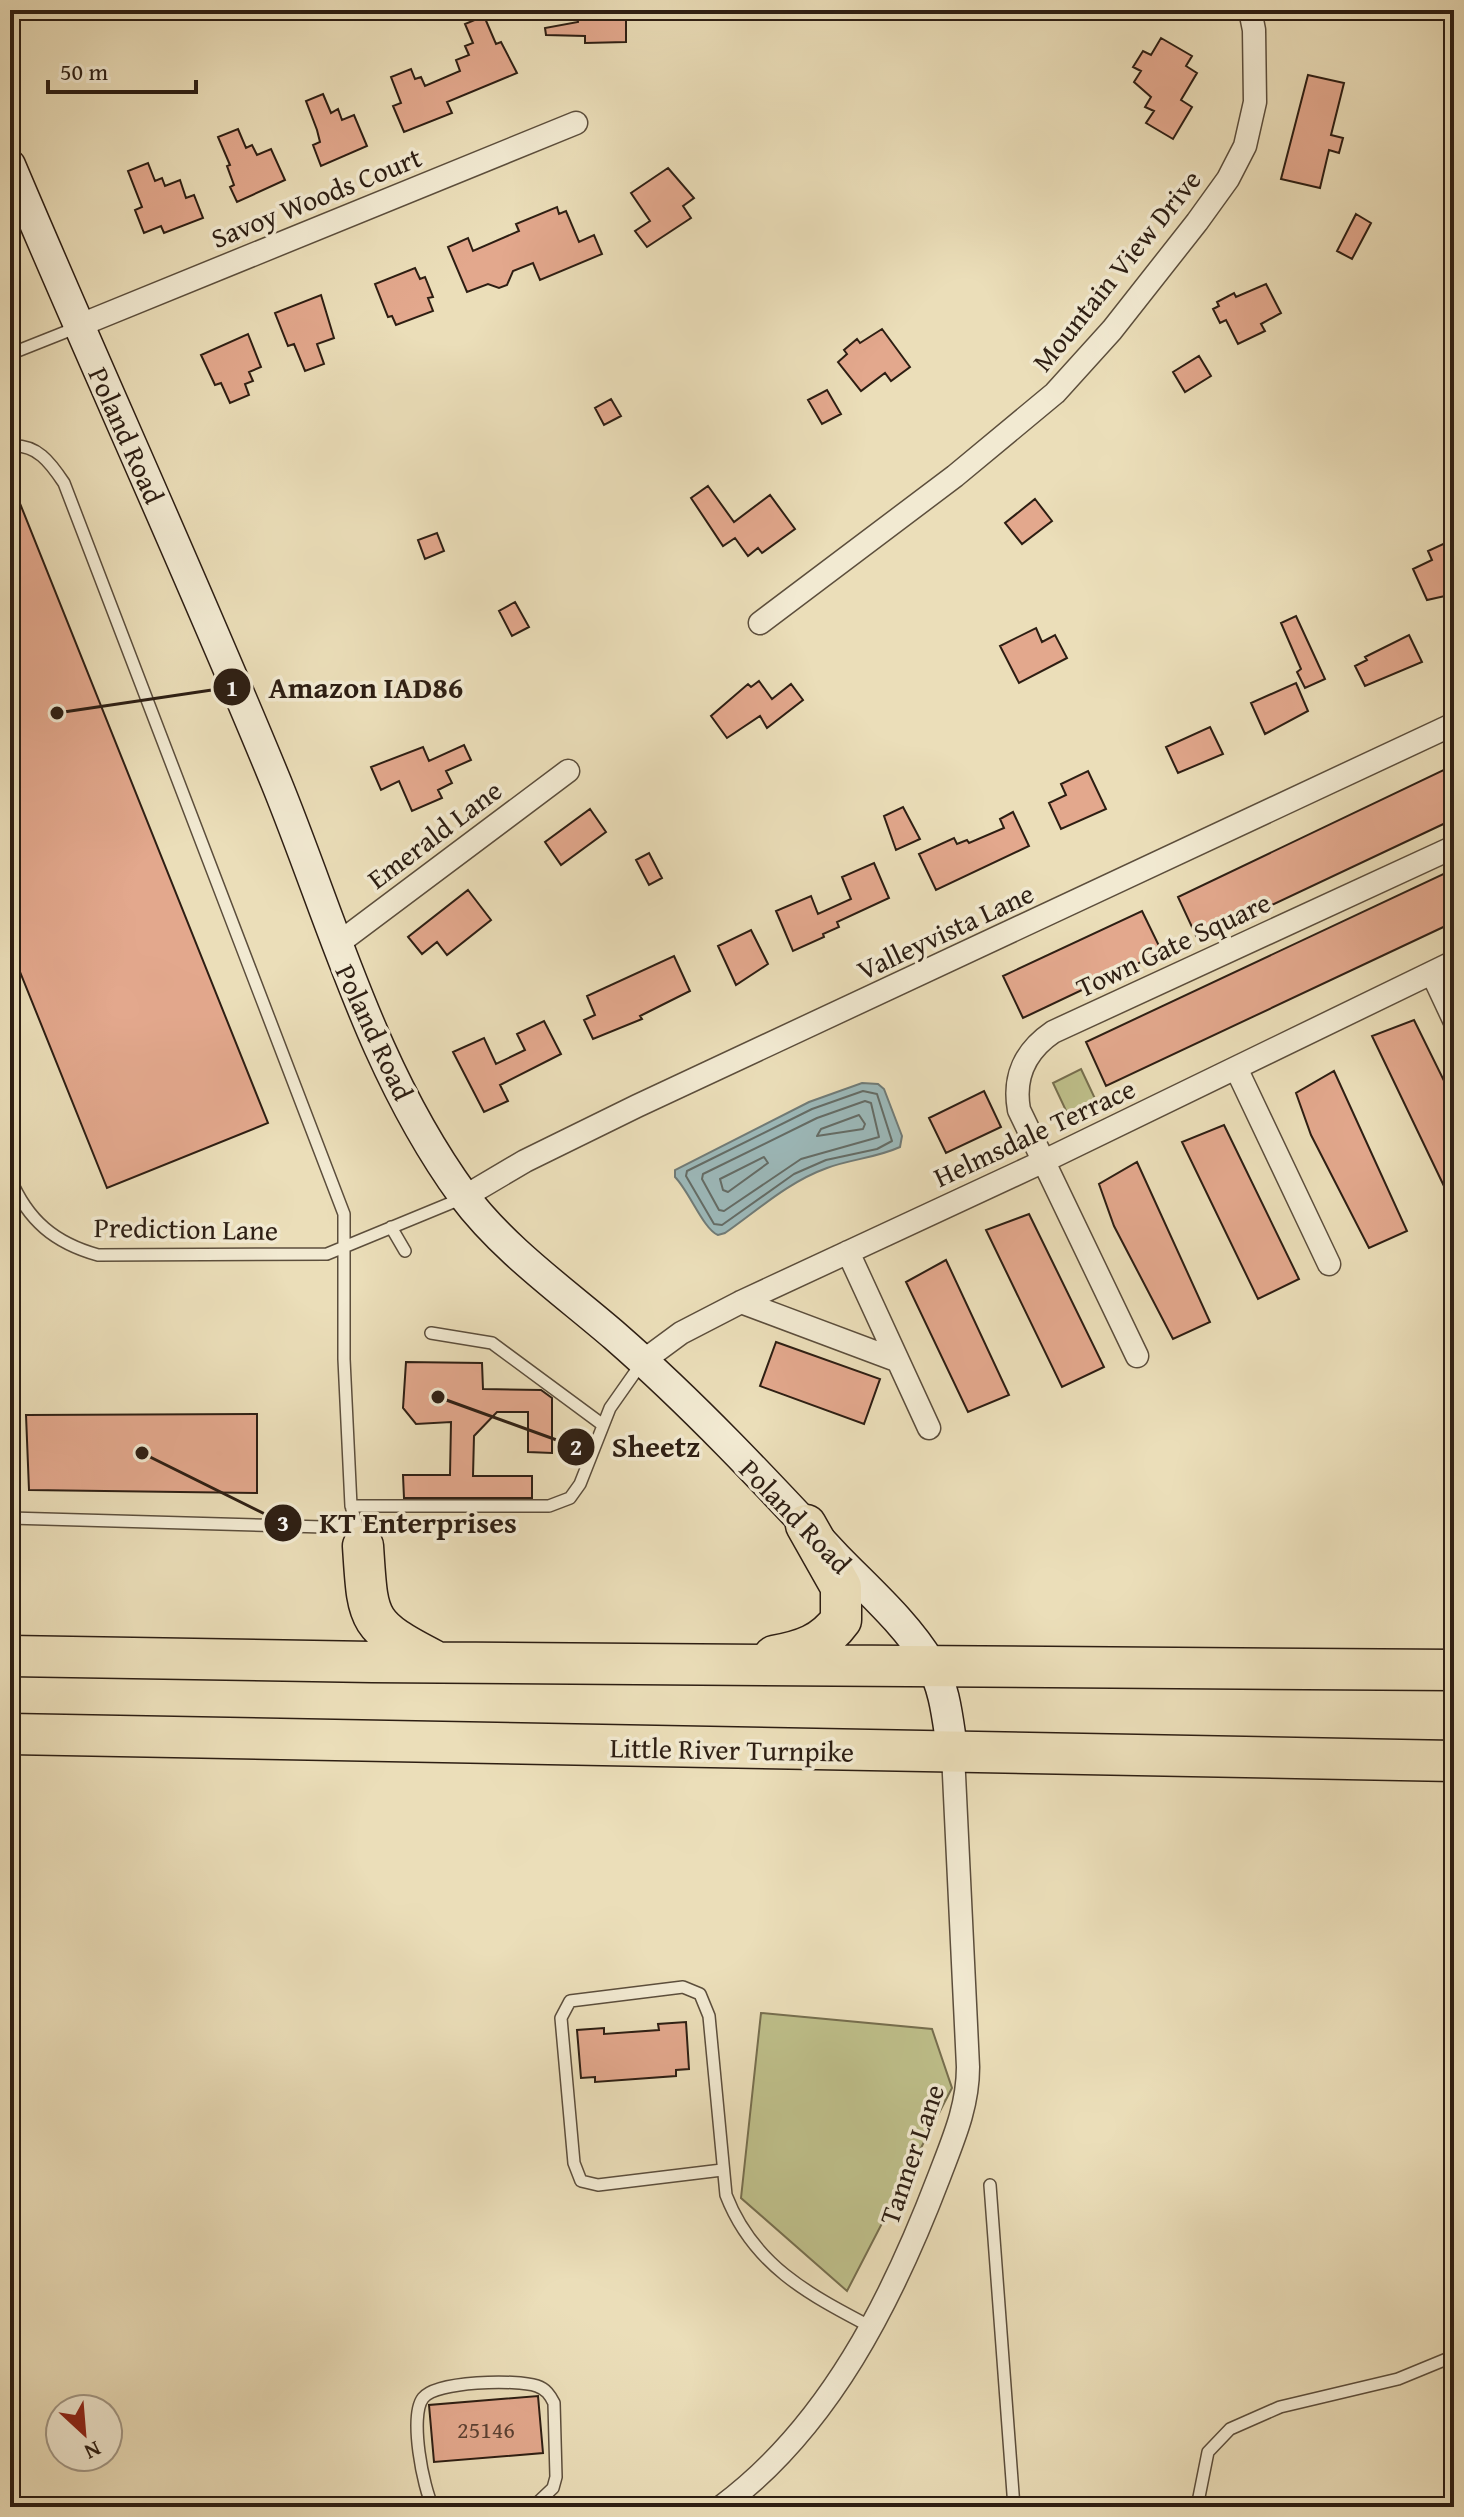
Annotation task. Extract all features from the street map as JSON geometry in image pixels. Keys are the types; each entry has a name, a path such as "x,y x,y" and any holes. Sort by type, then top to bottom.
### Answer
{"highway":[{"path":"707,1665 801,1650 826,1639 835,1630 844,1611 841,1587 806,1525"},
{"path":"360,1537 367,1606 374,1621 396,1641 437,1661"},
{"path":"10,1656 1454,1670"},
{"name":"Little River Turnpike","path":"10,1734 1454,1761"}],"street":[{"name":"Mountain View Drive","path":"760,623 955,476 1055,393 1122,318 1228,179 1245,146 1255,102 1254,30 1250,10"},
{"name":"Savoy Woods Court","path":"78,326 576,123"},
{"name":"Poland Road","path":"10,165 207,616 279,790 336,945 392,1076 464,1197 520,1255 643,1361 806,1525 914,1640 933,1667 953,1754"},
{"name":"Valleyvista Lane","path":"464,1197 525,1161 637,1106 1086,899 1454,724"},
{"name":"Emerald Lane","path":"336,945 568,771"},
{"name":"Town Gate Square","path":"1137,1356 1023,1122 1016,1097 1021,1068 1039,1041 1454,847"},
{"name":"Helmsdale Terrace","path":"643,1361 681,1333 741,1302 1042,1162 1454,962"},
{"path":"1432,973 1454,1020"},
{"path":"1236,1068 1329,1264"},
{"path":"848,1252 929,1428"},
{"path":"741,1302 896,1360"},
{"name":"Tanner Lane","path":"721,2507 781,2455 827,2395 871,2327 894,2286 961,2120 968,2090 953,1754"}],"lane":[{"path":"10,354 78,326"},
{"path":"10,446 37,450 51,463 64,483 344,1214 344,1359 351,1506 360,1537 10,1518"},
{"name":"Prediction Lane","path":"10,1178 12,1191 42,1227 66,1246 98,1255 327,1254 346,1249 464,1197"},
{"path":"391,1227 405,1251"},
{"path":"431,1333 492,1343 603,1425"},
{"path":"351,1506 549,1506 570,1498 580,1484 603,1425 623,1386 643,1361"},
{"path":"722,2170 598,2185 581,2181 574,2163 561,2018 570,2001 580,1997 683,1987 700,1994 709,2016 722,2170 726,2195 736,2220 763,2258 828,2304 871,2327"},
{"path":"990,2185 1014,2507"},
{"path":"1197,2507 1208,2452 1230,2429 1280,2407 1398,2379 1454,2356"},
{"path":"433,2507 426,2494 417,2428 419,2405 431,2391 469,2384 539,2387 554,2403 556,2477 553,2488 536,2506"}],"green space":[{"path":"1081,1069 1098,1105 1069,1117 1053,1083"},
{"path":"761,2013 932,2029 952,2088 847,2291 741,2198"}],"water":[{"path":"862,1083 878,1084 884,1089 902,1136 900,1147 813,1174 786,1189 725,1233 718,1235 713,1232 675,1177 675,1170 809,1102"}],"building":[{"path":"577,10 626,10 626,42 585,43 585,36 546,35 545,28 578,22"},
{"path":"484,16 496,44 501,42 517,73 447,102 452,113 404,132 393,106 401,103 391,77 411,69 415,79 421,77 425,86 460,71 456,60 469,55 465,46 473,43 465,24"},
{"path":"1161,38 1192,56 1186,66 1197,73 1181,100 1192,107 1173,139 1146,123 1154,111 1145,107 1151,97 1134,82 1141,71 1133,67 1143,51 1151,55"},
{"path":"1308,75 1344,83 1331,135 1343,138 1339,153 1329,150 1320,188 1281,179"},
{"path":"323,94 331,113 338,109 342,120 354,115 367,146 321,166 313,145 320,142 306,101"},
{"path":"238,129 246,148 252,145 257,155 271,149 285,180 237,202 230,187 234,185 227,166 230,165 218,137"},
{"path":"148,163 155,181 162,178 165,186 180,180 186,198 194,195 203,218 164,233 161,226 144,233 135,210 142,207 128,171"},
{"path":"668,168 694,198 683,206 691,218 647,247 635,231 650,221 631,193"},
{"path":"557,207 559,214 566,211 579,242 594,235 602,254 540,280 533,263 513,271 507,285 499,288 488,284 467,292 448,247 468,238 473,251 519,231 516,224"},
{"path":"1356,214 1371,223 1352,259 1337,251"},
{"path":"415,268 420,279 425,277 433,297 428,298 433,311 396,325 392,316 388,317 375,284"},
{"path":"1266,284 1281,313 1261,324 1265,331 1238,344 1226,320 1220,323 1213,309 1219,306 1217,302 1234,293 1236,297"},
{"path":"321,295 334,338 317,344 324,364 305,371 294,344 288,346 275,313"},
{"path":"882,329 910,367 891,381 885,373 861,391 838,362 847,354 844,350 857,339 860,343"},
{"path":"248,334 261,367 249,372 253,381 245,384 249,395 230,403 221,383 215,385 201,355"},
{"path":"1199,356 1211,376 1185,392 1173,372"},
{"path":"827,390 841,414 822,424 808,400"},
{"path":"611,399 621,416 604,425 595,408"},
{"path":"11,481 268,1123 107,1188 10,947"},
{"path":"708,486 734,522 770,495 795,529 762,553 758,548 748,556 735,538 723,546 691,498"},
{"path":"1035,499 1052,521 1022,544 1005,523"},
{"path":"437,533 444,551 425,559 418,540"},
{"path":"1454,539 1454,594 1427,600 1413,569 1432,560 1428,551"},
{"path":"515,602 529,627 512,636 499,611"},
{"path":"1296,616 1325,679 1305,688 1297,672 1301,669 1281,623"},
{"path":"1036,628 1042,642 1055,635 1067,658 1019,683 1000,646"},
{"path":"1409,635 1422,662 1365,686 1355,666 1367,660 1365,657"},
{"path":"759,681 772,699 791,684 803,700 767,728 760,716 727,738 711,716 748,684 751,687"},
{"path":"1296,683 1308,711 1265,734 1251,703"},
{"path":"1210,727 1223,754 1178,773 1166,747"},
{"path":"464,745 471,760 446,771 452,783 438,790 442,798 412,811 399,781 381,790 371,767 423,747 429,761"},
{"path":"1454,765 1454,819 1198,940 1178,897"},
{"path":"1088,771 1106,809 1061,829 1049,803 1066,795 1061,784"},
{"path":"903,807 920,839 896,850 884,816"},
{"path":"590,809 606,832 561,865 545,842"},
{"path":"1013,812 1029,846 936,890 919,854 954,838 957,844 967,840 969,843 1004,828 1000,819"},
{"path":"649,853 662,878 649,885 636,860"},
{"path":"874,863 889,898 837,922 839,927 823,934 824,937 793,951 776,911 811,896 818,914 851,899 842,877"},
{"path":"1454,869 1454,922 1106,1086 1086,1042"},
{"path":"468,890 491,920 447,955 437,942 422,954 408,937"},
{"path":"1142,911 1162,952 1023,1018 1003,976"},
{"path":"751,930 768,964 736,985 718,946"},
{"path":"674,956 690,991 640,1016 642,1019 593,1039 584,1020 595,1015 587,996"},
{"path":"1414,1020 1450,1093 1454,1091 1454,1207 1372,1036"},
{"path":"544,1021 561,1054 500,1085 508,1101 484,1112 453,1052 484,1038 496,1064 525,1050 517,1034"},
{"path":"1334,1071 1407,1231 1369,1248 1311,1135 1296,1093"},
{"path":"984,1091 1001,1127 946,1153 929,1118"},
{"path":"1224,1125 1299,1279 1258,1299 1182,1142"},
{"path":"1137,1162 1210,1322 1173,1339 1114,1226 1099,1184"},
{"path":"1029,1214 1104,1367 1062,1387 986,1230"},
{"path":"946,1260 1009,1395 968,1412 906,1282"},
{"path":"776,1342 880,1379 864,1424 760,1386"},
{"path":"406,1362 482,1363 483,1389 541,1390 552,1398 552,1453 528,1452 528,1412 497,1412 474,1436 473,1476 532,1476 532,1498 404,1498 403,1475 450,1475 451,1422 416,1424 403,1408"},
{"path":"257,1414 257,1493 29,1490 26,1415"},
{"path":"686,2022 689,2069 676,2070 676,2076 595,2082 595,2077 581,2078 577,2030 604,2028 604,2034 659,2030 658,2024"},
{"path":"538,2396 543,2453 434,2462 429,2405"}],"place":[{"name":"Amazon IAD86","path":"57,713"},
{"name":"Sheetz","path":"438,1397"},
{"name":"KT Enterprises","path":"142,1453"}]}
